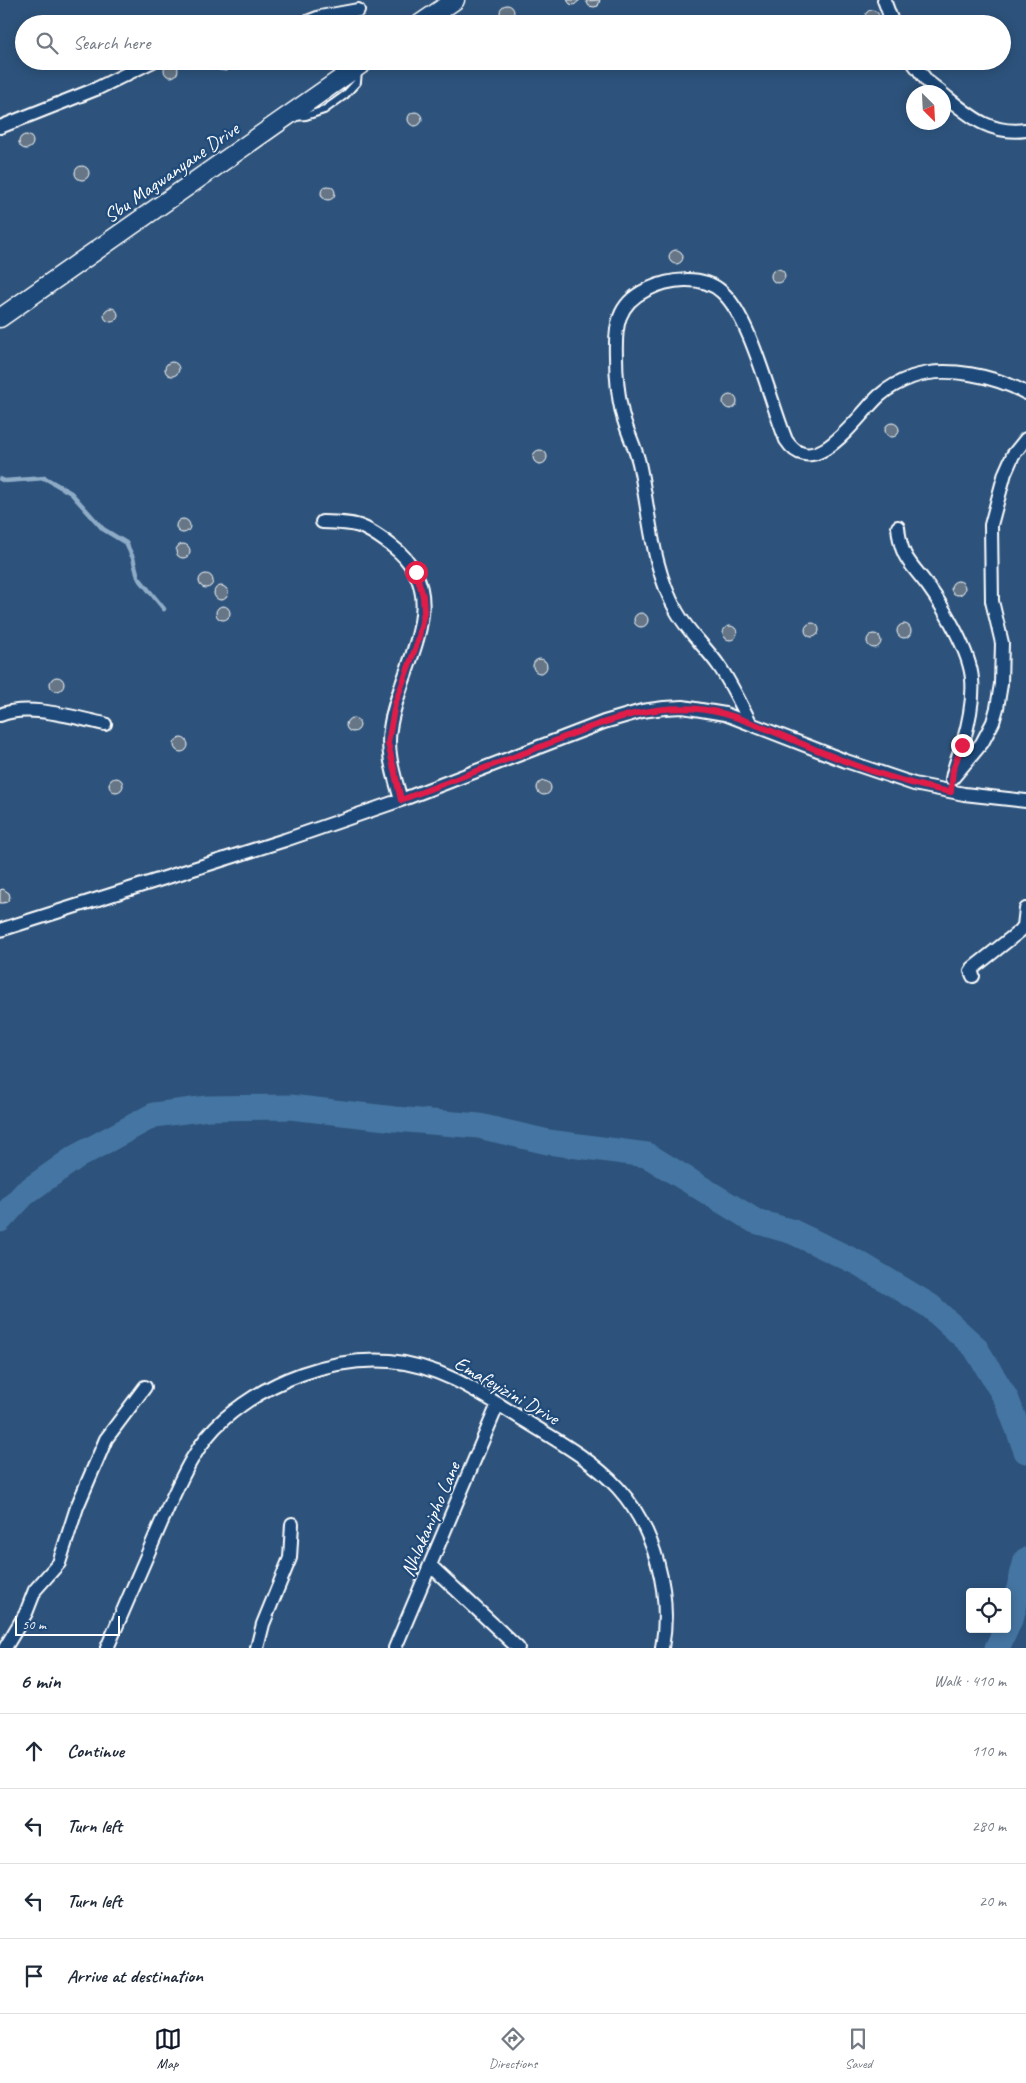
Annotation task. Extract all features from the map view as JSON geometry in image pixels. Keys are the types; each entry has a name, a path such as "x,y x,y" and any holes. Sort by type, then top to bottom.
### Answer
{"main road":[{"path":"433,15 455,0"},
{"name":"Sbu Magwanyane Drive","path":"0,318 354,70"}],"street":[{"path":"884,0 890,15"},
{"path":"331,15 358,10"},
{"path":"0,127 87,92 134,70"},
{"path":"918,70 931,85"},
{"path":"951,100 987,126 1004,131 1026,130"},
{"path":"750,722 728,678 677,612 658,567 636,452 622,412 619,394 616,356 617,330 620,315 627,304 638,294 652,287 676,280 693,280 720,290 736,309 746,329 786,440 792,449 798,453 810,454 828,448 843,435 880,395 912,377 932,372 957,372 976,375 1026,393"},
{"path":"951,785 982,743 993,722 997,708 1001,684 1002,642 992,601 991,525 1005,473 1013,455 1026,439"},
{"path":"322,522 354,524 369,529 402,553 413,567 420,584 424,612 418,641 395,704 388,743 401,800"},
{"path":"898,527 903,553 929,587 965,650 970,665 973,693 968,727 951,785"},
{"path":"0,930 285,840 401,800 604,722 642,711 683,707 706,709 750,722 883,775 914,784 951,785 1026,801"},
{"path":"0,715 18,711 41,712 105,724"},
{"path":"973,976 971,971 974,968 1022,928 1026,909"},
{"name":"Emafeyizini Drive","path":"107,1648 186,1470 207,1437 224,1419 247,1401 274,1385 314,1370 349,1363 390,1361 425,1368 445,1375 498,1404 594,1467 618,1488 630,1504 652,1546 660,1572 666,1608 662,1648"},
{"path":"5,1648 26,1613 34,1590 59,1563 77,1506 106,1439 144,1387"},
{"name":"Nhlakanipho Lane","path":"395,1648 498,1404"},
{"path":"257,1648 263,1624 290,1558 292,1524"},
{"path":"430,1566 518,1648"}],"building":[{"path":"567,0 580,0 574,5 570,4"},
{"path":"600,0 598,6 594,7 589,6 586,1"},
{"path":"504,6 510,6 513,9 513,15 501,15 501,9"},
{"path":"872,10 878,14 866,15 867,12"},
{"path":"164,70 178,70 176,75 171,77"},
{"path":"415,112 420,114 422,119 420,124 415,126 410,124 408,119 410,114"},
{"path":"26,135 31,137 33,142 31,147 26,149 21,147 19,142 21,137"},
{"path":"82,166 87,168 89,173 87,178 82,180 77,178 75,173 77,168"},
{"path":"328,186 333,188 335,193 333,198 328,200 323,198 321,193 323,188"},
{"path":"676,250 681,252 683,257 681,262 676,264 671,262 669,257 671,252"},
{"path":"778,269 783,271 785,276 783,281 778,283 773,281 771,276 773,271"},
{"path":"111,308 116,310 118,315 116,320 111,322 106,320 104,315 106,310"},
{"path":"172,362 177,364 179,369 177,374 172,376 167,374 165,369 167,364"},
{"path":"730,395 735,397 737,402 735,407 730,409 725,407 723,402 725,397"},
{"path":"892,423 897,425 899,430 897,435 892,437 887,435 885,430 887,425"},
{"path":"540,450 545,452 547,457 545,462 540,464 535,462 533,457 535,452"},
{"path":"183,519 188,521 190,526 188,531 183,533 178,531 176,526 178,521"},
{"path":"183,544 188,546 190,551 188,556 183,558 178,556 176,551 178,546"},
{"path":"206,574 211,576 213,581 211,586 206,588 201,586 199,581 201,576"},
{"path":"958,581 963,583 965,588 963,593 958,595 953,593 951,588 953,583"},
{"path":"221,586 226,588 228,593 226,598 221,600 216,598 214,593 216,588"},
{"path":"223,606 228,608 230,613 228,618 223,620 218,618 216,613 218,608"},
{"path":"641,613 646,615 648,620 646,625 641,627 636,625 634,620 636,615"},
{"path":"812,623 817,625 819,630 817,635 812,637 807,635 805,630 807,625"},
{"path":"904,624 909,626 911,631 909,636 904,638 899,636 897,631 899,626"},
{"path":"730,626 735,628 737,633 735,638 730,640 725,638 723,633 725,628"},
{"path":"874,634 879,636 881,641 879,646 874,648 869,646 867,641 869,636"},
{"path":"540,659 545,661 547,666 545,671 540,673 535,671 533,666 535,661"},
{"path":"57,677 62,679 64,684 62,689 57,691 52,689 50,684 52,679"},
{"path":"353,718 358,720 360,725 358,730 353,732 348,730 346,725 348,720"},
{"path":"181,738 186,740 188,745 186,750 181,752 176,750 174,745 176,740"},
{"path":"116,778 121,780 123,785 121,790 116,792 111,790 109,785 111,780"},
{"path":"544,781 549,783 551,788 549,793 544,795 539,793 537,788 539,783"},
{"path":"3,889 9,893 10,897 7,902 0,903 0,890"}],"waterway":[{"path":"0,479 5,481 45,478 71,493 103,529 126,543 133,558 138,577 164,609"},
{"path":"0,1220 25,1193 76,1157 154,1115 208,1108 290,1107 479,1126 548,1142 647,1155 755,1221 793,1232 860,1264 930,1306 975,1347 1007,1400 1026,1451"},
{"path":"1011,1617 1026,1560"},
{"path":"997,1648 1004,1633"}],"route":[{"path":"416,572 423,596 424,612 418,641 395,704 388,743 401,800 604,722 642,711 664,708 706,709 725,714 750,722 883,775 951,792 953,770 962,745"}]}
